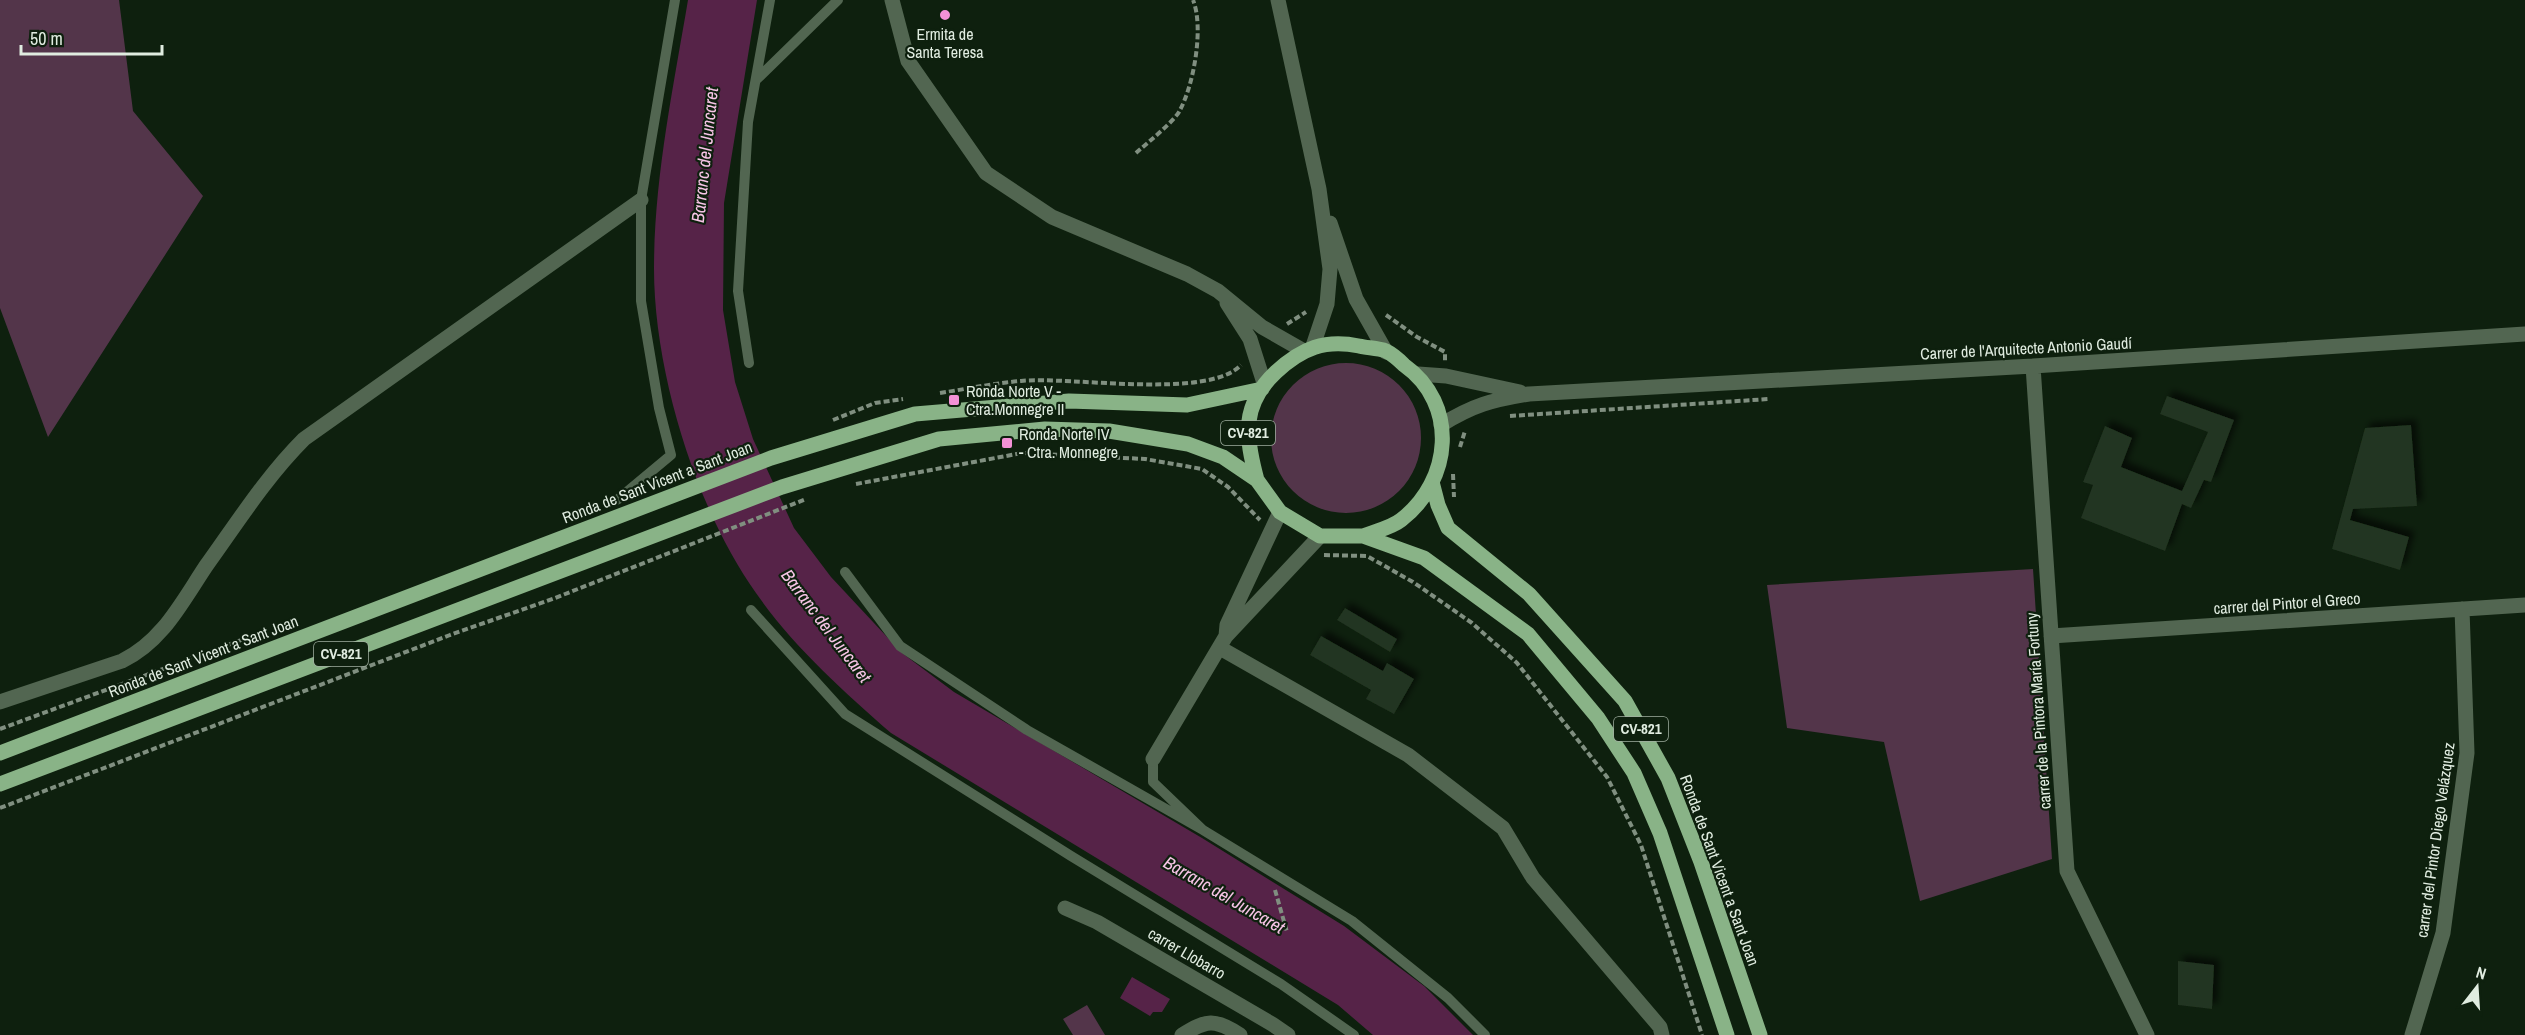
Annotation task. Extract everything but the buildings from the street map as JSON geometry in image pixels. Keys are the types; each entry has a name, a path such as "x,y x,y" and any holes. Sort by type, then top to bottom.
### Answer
{"main road":[{"name":"CV-821","path":"1363,536 1399,521 1424,498 1440,464 1443,435 1436,403 1418,374 1386,351 1341,343 1309,349 1284,364 1263,386 1248,414 1248,448 1257,480 1280,512 1320,536 1363,536 1424,558 1528,634 1598,718 1634,773 1660,833 1727,1035"},
{"name":"Ronda de Sant Vicent a Sant Joan","path":"0,753 771,458 915,414 1069,401 1187,405 1263,386"},
{"name":"CV-821","path":"0,784 782,487 939,439 1045,429 1109,431 1195,447 1223,457 1257,480"},
{"name":"Ronda de Sant Vicent a Sant Joan","path":"1432,482 1438,505 1448,528 1529,594 1625,701 1668,778 1701,862 1760,1035"}],"street":[{"path":"892,0 908,61 986,173 1052,217 1187,274 1218,291 1263,327 1309,349 1327,304 1330,269 1319,189 1278,0"},
{"path":"1319,189 1356,299 1386,351"},
{"path":"0,702 122,661 140,652 161,630 246,510 287,456 304,439 641,200"},
{"path":"1218,291 1250,339 1263,386"},
{"name":"Carrer de l'Arquitecte Antonio Gaudí","path":"1441,425 1465,410 1491,400 1529,394 2033,366 2525,334"},
{"name":"carrer de la Pintora María Fortuny","path":"2033,366 2067,871 2147,1035"},
{"name":"Carrer de l'Arquitecte Antonio Gaudí","path":"1418,374 1446,376 1529,394"},
{"path":"1223,642 1227,625 1280,512"},
{"path":"1153,759 1223,642 1320,536"},
{"name":"carrer del Pintor el Greco","path":"2051,636 2525,605"},
{"name":"carrer del Pintor Diego Velázquez","path":"2412,1035 2443,933 2467,753 2462,609"},
{"path":"1223,642 1408,755 1503,828 1533,878 1660,1027 1662,1035"},
{"name":"carrer Llobarro","path":"1065,908 1133,942 1288,1035"},
{"path":"1182,1035 1208,1022 1218,1023 1240,1035"}],"lane":[{"path":"617,500 670,455 659,408 641,302 641,200 675,0"},
{"path":"748,363 738,291 748,122 770,0"},
{"path":"756,80 838,0"},
{"path":"845,572 900,646 1027,730 1203,830 1352,921 1448,998 1485,1035"},
{"path":"752,610 845,714 1281,984 1354,1035"},
{"path":"1153,759 1153,782 1203,830"}],"path":[{"path":"1136,153 1180,112 1197,55 1197,11 1193,0"},
{"path":"1197,402 1199,381"},
{"path":"1195,447 1195,468"},
{"path":"846,485 1022,453 1145,459 1202,469 1228,487 1254,517 1272,527"},
{"path":"0,808 450,635 555,598 814,495"},
{"path":"1308,549 1328,557 1367,556 1413,582 1472,624 1524,672 1607,777 1641,845 1702,1035"}],"shaded area":[{"path":"0,0 119,0 133,111 203,196 48,437 0,308"},
{"path":"1346,363 1375,368 1388,375 1399,385 1409,396 1416,409 1421,438 1416,467 1409,480 1399,491 1388,501 1375,508 1346,513 1317,508 1304,501 1293,491 1283,480 1276,467 1271,438 1276,409 1283,396 1293,385 1304,375 1317,368"},
{"path":"2033,569 2052,859 1920,901 1884,742 1787,728 1767,585"},
{"path":"1087,1005 1105,1035 1073,1035 1063,1019"}],"water":[{"name":"Barranc del Juncaret","path":"688,0 757,0 724,203 723,310 735,382 753,439 794,528 831,577 902,653 954,692 1202,838 1344,926 1424,986 1473,1035 1373,1035 1338,1005 891,733 819,667 770,612 734,559 697,481 670,395 656,309 654,269 657,202 665,134"},
{"path":"1132,977 1170,999 1162,1012 1153,1012 1150,1016 1120,998"}],"place":[{"name":"Ermita de Santa Teresa","path":"945,15"},
{"name":"Ronda Norte V - Ctra.Monnegre II","path":"954,400"},
{"name":"Ronda Norte IV - Ctra. Monnegre","path":"1007,443"}]}
